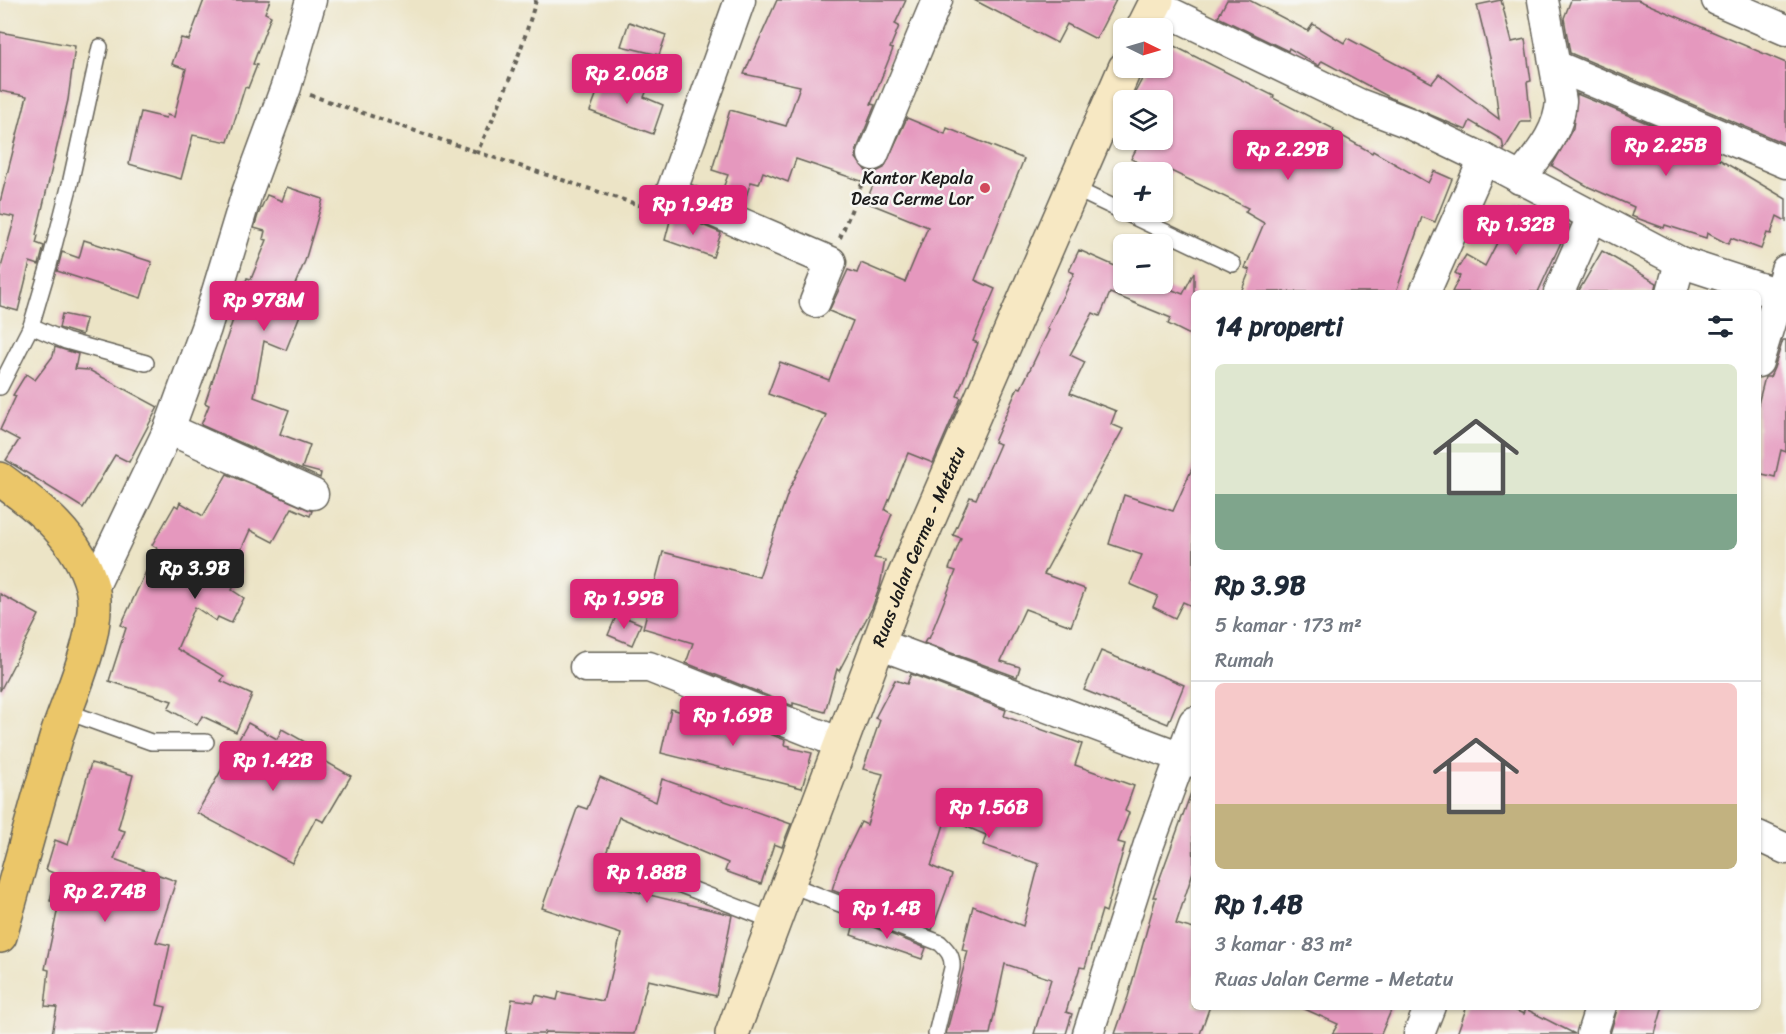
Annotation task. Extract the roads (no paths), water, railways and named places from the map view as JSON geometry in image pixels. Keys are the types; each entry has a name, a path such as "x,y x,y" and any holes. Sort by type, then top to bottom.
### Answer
{"highway":[{"path":"0,479 34,503 68,536 82,559 93,588 91,633 65,711 0,936"}],"main road":[{"name":"Ruas Jalan Cerme - Metatu","path":"732,1034 907,570 1121,78"}],"street":[{"path":"93,588 169,429 206,328 247,193 286,87 311,0"},
{"path":"740,0 672,193 831,262 816,302"},
{"path":"873,155 937,0"},
{"path":"1521,179 1557,126 1561,101 1543,0"},
{"path":"1718,0 1786,30"},
{"path":"1151,11 1359,104 1409,123 1484,159 1680,262 1782,282 1761,352"},
{"path":"1556,66 1786,163"},
{"path":"1426,290 1484,159"},
{"path":"1560,290 1592,217"},
{"path":"1673,290 1680,262"},
{"path":"169,429 313,494"},
{"path":"879,644 1188,760"},
{"path":"585,667 649,667 840,743"},
{"path":"1088,1034 1149,844 1188,760 1191,741"},
{"path":"1761,837 1786,849"},
{"path":"1419,1034 1428,1010"},
{"path":"1592,1034 1600,1010"}],"lane":[{"path":"0,387 31,326 70,184 100,47"},
{"path":"1073,188 1233,264"},
{"path":"31,326 66,340 146,363"},
{"path":"65,711 151,742 206,742"},
{"path":"622,862 776,922"},
{"path":"789,884 940,943 949,952 953,959 952,968 936,1034"}],"place":[{"name":"Kantor Kepala Desa Cerme Lor","path":"985,188"}]}
